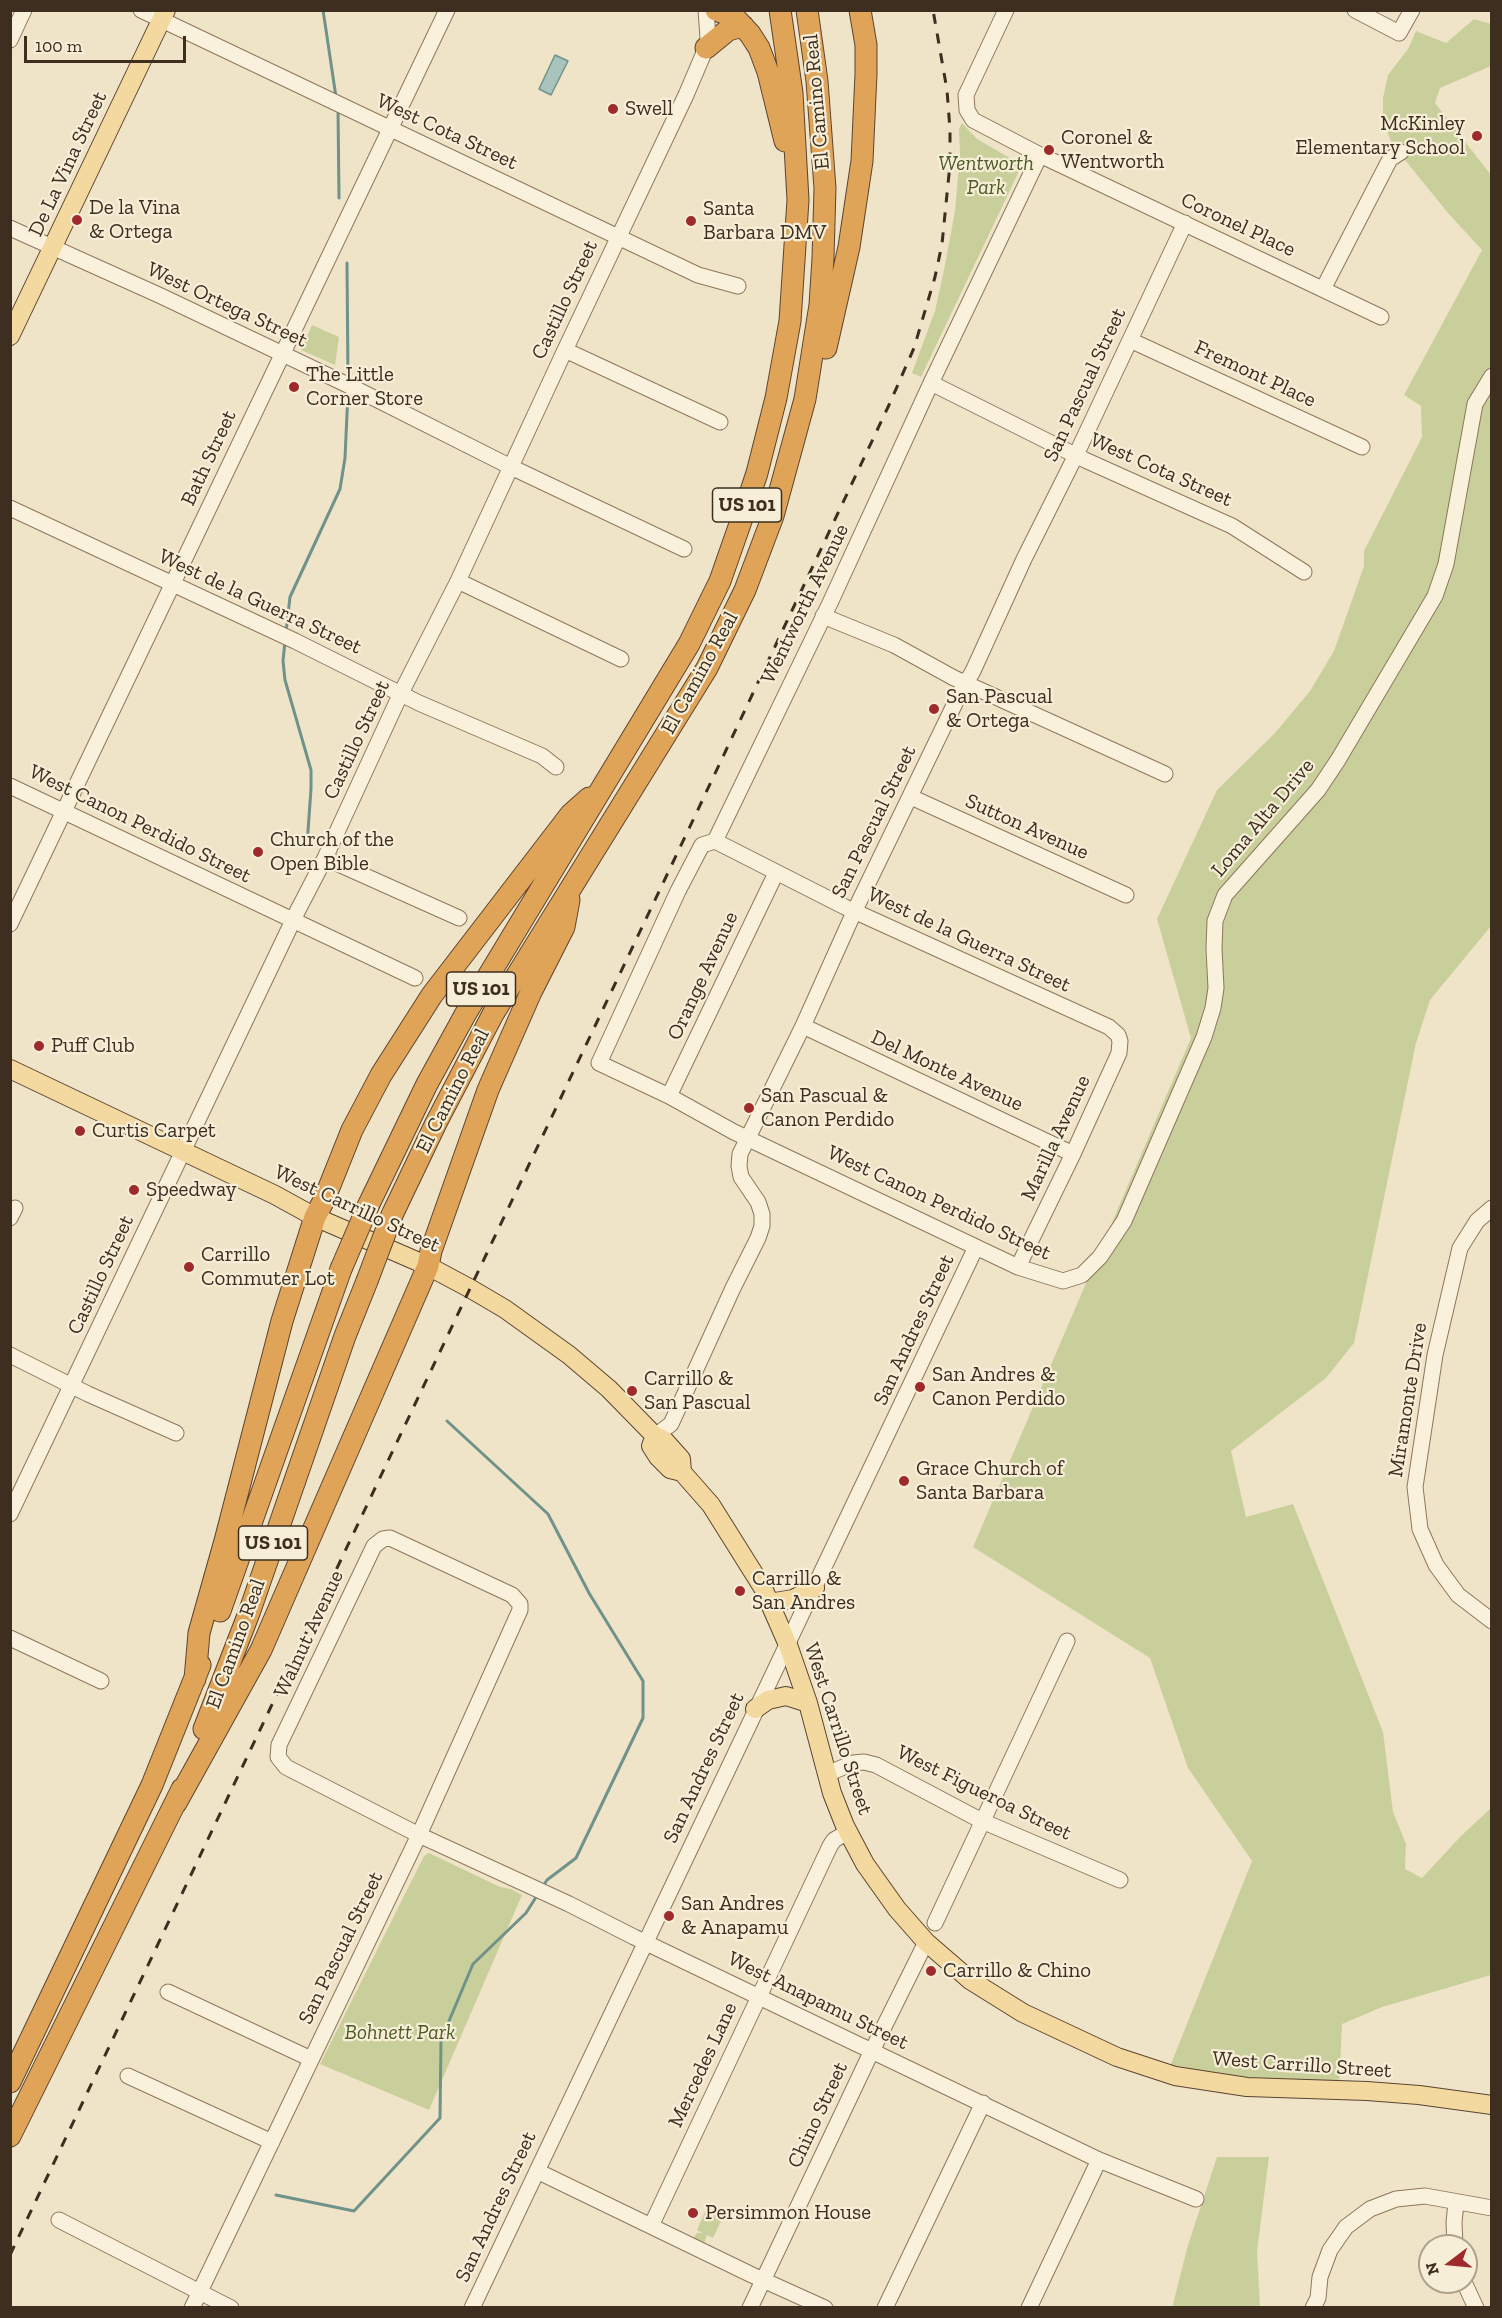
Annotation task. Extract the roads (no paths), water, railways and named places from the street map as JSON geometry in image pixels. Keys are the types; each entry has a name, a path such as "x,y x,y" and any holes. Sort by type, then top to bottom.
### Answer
{"highway":[{"path":"716,10 734,17 759,48 768,72 798,200"},
{"name":"El Camino Real","path":"10,2082 152,1785 195,1679 341,1269 369,1204 427,1084 466,1013 689,644 720,581 757,473 776,398 790,321 798,200 792,93 780,10"},
{"name":"El Camino Real","path":"10,2136 176,1803 249,1613 345,1336 392,1215 436,1123 493,1014 689,698 727,629 745,590 773,516 805,399 820,305 825,188 817,81 807,10"},
{"path":"805,399 826,351 856,207 866,103 866,45 860,10"},
{"path":"706,48 728,30 743,27"},
{"path":"195,1679 199,1633 273,1352 306,1211 324,1200 357,1121 381,1075 414,1021 450,970 571,814 607,782"},
{"path":"176,1803 261,1650 428,1266 431,1251 488,1090 531,992 564,927 572,887"}],"main road":[{"name":"De La Vina Street","path":"10,336 163,15"},
{"name":"West Carrillo Street","path":"10,1069 306,1211 428,1266 471,1289 537,1331 609,1389 655,1436 651,1446 658,1457 670,1469 682,1472 711,1505 756,1576 788,1645 808,1704 832,1793 848,1833 880,1887 926,1942 970,1980 1023,2013 1117,2057 1175,2076 1247,2087 1388,2093 1491,2105"},
{"path":"769,1603 794,1599 815,1588"},
{"path":"755,1709 768,1700 786,1696 808,1704"}],"street":[{"path":"10,40 24,10"},
{"name":"West Cota Street","path":"141,10 163,15 391,130 698,275 738,286"},
{"name":"Bath Street","path":"10,924 447,10"},
{"name":"Castillo Street","path":"10,1514 325,858 401,693 458,581 686,95 706,48 708,38 706,10"},
{"name":"Coronel Place","path":"1006,10 966,95 967,110 977,123 1381,317"},
{"path":"1355,10 1399,33 1412,10"},
{"path":"1323,289 1390,159 1401,152"},
{"name":"Wentworth Avenue","path":"599,1063 678,891 702,845 715,841 1040,155"},
{"name":"San Pascual Street","path":"655,1436 671,1424 758,1238 762,1220 760,1208 743,1183 739,1172 740,1154 1185,223"},
{"name":"West Ortega Street","path":"10,228 334,378 511,467 684,549"},
{"name":"Fremont Place","path":"1130,340 1362,447"},
{"path":"565,350 720,422"},
{"name":"Loma Alta Drive","path":"1069,1280 1082,1275 1115,1237 1204,1037 1212,1015 1216,988 1215,921 1224,895 1318,790 1434,596 1446,564 1475,404 1491,376"},
{"name":"West Cota Street","path":"931,383 1076,455 1232,526 1304,572"},
{"name":"West de la Guerra Street","path":"10,508 401,693 542,756 556,767"},
{"path":"458,581 621,658"},
{"path":"823,616 894,645 966,682 1165,774"},
{"name":"West Canon Perdido Street","path":"10,786 415,978"},
{"name":"Sutton Avenue","path":"911,796 1126,895"},
{"name":"West de la Guerra Street","path":"715,841 776,873 1109,1027"},
{"path":"325,858 459,918"},
{"name":"Orange Avenue","path":"669,1096 776,873"},
{"name":"Del Monte Avenue","path":"803,1026 1073,1154"},
{"name":"Marilla Avenue","path":"1018,1267 1119,1053 1120,1041 1114,1030 1109,1027"},
{"name":"West Canon Perdido Street","path":"599,1063 669,1096 748,1138 1018,1267 1056,1279 1069,1280"},
{"name":"Miramonte Drive","path":"1491,1208 1469,1231 1460,1248 1436,1355 1415,1487 1420,1529 1436,1565 1458,1595 1491,1621"},
{"name":"San Andres Street","path":"472,2307 976,1247"},
{"path":"10,1355 176,1433"},
{"name":"Walnut Avenue","path":"279,1745 374,1546 378,1542 390,1538 512,1595 519,1604"},
{"name":"San Pascual Street","path":"192,2307 419,1835 520,1610 519,1604"},
{"path":"10,1638 101,1681"},
{"path":"935,1923 1067,1641"},
{"name":"West Anapamu Street","path":"279,1745 278,1757 286,1767 419,1835 521,1881 1099,2160 1196,2199"},
{"name":"West Figueroa Street","path":"827,1773 853,1763 870,1763 982,1821 1120,1880"},
{"name":"Mercedes Lane","path":"651,2226 831,1844 838,1837 848,1833"},
{"name":"Chino Street","path":"750,2307 926,1942"},
{"path":"168,1992 311,2059"},
{"path":"128,2076 272,2142"},
{"path":"885,2307 983,2103"},
{"path":"1029,2307 1099,2160"},
{"path":"537,2171 825,2307"},
{"path":"1319,2304 1320,2277 1330,2250 1346,2227 1358,2217 1383,2203 1411,2196 1425,2196 1491,2208"},
{"path":"1455,2234 1456,2203"},
{"path":"59,2220 231,2307"}],"water":[{"path":"555,55 568,61 551,95 539,89"}],"waterway":[{"path":"323,10 336,97"},
{"path":"338,109 339,198"},
{"path":"347,263 348,379"},
{"path":"286,632 290,597 340,489 345,458 348,392"},
{"path":"285,641 283,661 285,680 311,770 307,845"},
{"path":"447,1421 548,1514 589,1593 643,1681 643,1718 576,1858 547,1880 543,1886"},
{"path":"276,2195 354,2211 440,2118 441,2040 473,1964 526,1913 538,1894"}],"railway":[{"path":"10,2255 694,818 914,348 935,277 942,244 950,164 947,90 933,10"}],"place":[{"name":"Swell","path":"613,109"},
{"name":"McKinley Elementary School","path":"1477,136"},
{"name":"Coronel & Wentworth","path":"1049,150"},
{"name":"De la Vina & Ortega","path":"77,220"},
{"name":"Santa Barbara DMV","path":"691,221"},
{"name":"The Little Corner Store","path":"294,387"},
{"name":"San Pascual & Ortega","path":"934,709"},
{"name":"Church of the Open Bible","path":"258,852"},
{"name":"Puff Club","path":"39,1046"},
{"name":"San Pascual & Canon Perdido","path":"749,1108"},
{"name":"Curtis Carpet","path":"80,1131"},
{"name":"Speedway","path":"134,1190"},
{"name":"Carrillo Commuter Lot","path":"189,1267"},
{"name":"San Andres & Canon Perdido","path":"920,1387"},
{"name":"Carrillo & San Pascual","path":"632,1391"},
{"name":"Grace Church of Santa Barbara","path":"904,1481"},
{"name":"Carrillo & San Andres","path":"740,1591"},
{"name":"San Andres & Anapamu","path":"669,1916"},
{"name":"Carrillo & Chino","path":"931,1971"},
{"name":"Persimmon House","path":"693,2213"}],"park label":[{"name":"Wentworth Park","path":"986,176"},
{"name":"Bohnett Park","path":"400,2033"}]}
